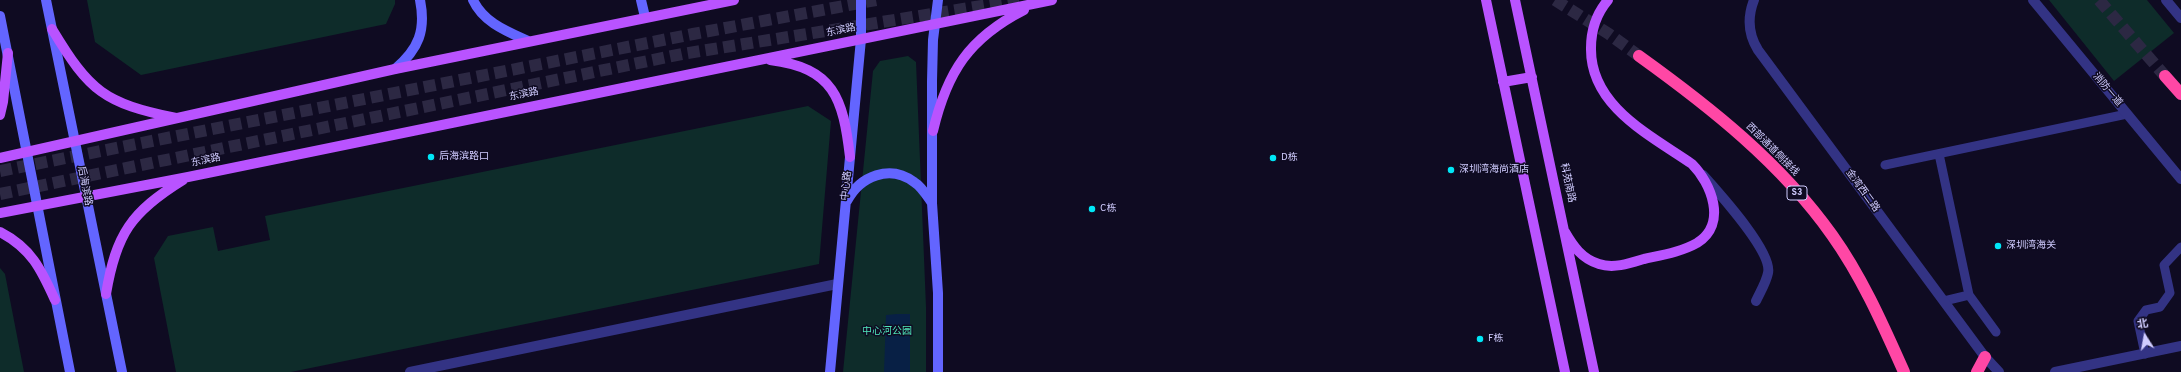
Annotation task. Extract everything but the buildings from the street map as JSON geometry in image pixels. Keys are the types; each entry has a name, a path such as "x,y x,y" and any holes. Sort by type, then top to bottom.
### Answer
{"highway":[{"name":"西部通道侧接线","path":"1639,56 1729,125 1767,160 1832,234 1859,277 1904,372"},
{"path":"2165,76 2181,94"},
{"path":"1977,372 1984,357"}],"main road":[{"name":"后海滨路","path":"46,0 122,372"},
{"path":"395,69 411,53 422,30 420,0"},
{"path":"473,0 480,12 490,22 528,41"},
{"path":"641,0 645,17"},
{"path":"0,158 180,119 395,69 734,0"},
{"name":"中心路","path":"830,372 861,39 860,0"},
{"path":"938,0 933,40 932,131 932,203 938,293 938,372"},
{"name":"东滨路","path":"0,213 188,177 1052,0"},
{"path":"1486,0 1565,372"},
{"name":"科苑南路","path":"1515,0 1594,372"},
{"path":"1565,232 1574,248 1585,258 1600,265 1618,265 1686,248 1702,239 1712,220 1713,200 1711,189 1700,172 1692,164 1627,118 1609,101 1601,88 1591,60 1591,38 1598,17 1608,0"},
{"path":"932,131 940,101 963,59 980,39 1004,20 1036,3"},
{"path":"0,16 28,152 37,206 70,372"},
{"path":"52,29 79,70 93,86 106,97 135,109 180,119"},
{"path":"0,115 3,102 8,53"},
{"path":"760,59 790,63 815,72 829,85 841,104 846,124 850,157"},
{"path":"1503,82 1532,77"},
{"path":"845,205 859,184 870,177 881,174 904,176 915,182 932,203"},
{"path":"106,294 114,255 120,239 130,223 142,209 154,199 188,177"},
{"path":"0,232 23,246 34,259 55,300"}],"street":[{"name":"金湾西二路","path":"1754,0 1750,11 1749,25 1755,45 1984,357 1999,372"},
{"path":"2166,0 2181,18"},
{"name":"消防一道","path":"2035,1 2181,179"},
{"path":"1700,172 1721,195 1765,256 1768,272 1756,301"},
{"path":"410,372 837,284"},
{"path":"2055,372 2181,346"}],"lane":[{"path":"1885,165 2127,114"},
{"path":"1939,154 1969,294 1996,332"},
{"path":"2145,354 2138,321 2146,310 2160,307 2170,293 2164,265 2181,247"},
{"path":"1944,301 1969,294"}],"green space":[{"path":"87,0 395,0 395,4 386,24 141,75 95,42"},
{"path":"2049,0 2147,0 2174,33 2114,81"},
{"name":"中心河公园","path":"908,56 916,62 926,307 926,372 843,372 873,71 880,61"},
{"path":"808,106 831,121 819,264 291,372 176,372 154,258 168,236 213,227 218,251 270,240 265,216"},
{"path":"0,268 5,274 24,372 0,372"}],"water":[{"path":"910,314 910,372 884,372 886,315"}],"tunnel":[{"path":"0,171 693,34 876,0"},
{"path":"0,194 682,54 1019,0"},
{"path":"1555,0 1609,34 1639,56"},
{"path":"2099,0 2165,76"}],"place":[{"name":"后海滨路口","path":"431,157"},
{"name":"D栋","path":"1273,158"},
{"name":"深圳湾海尚酒店","path":"1451,170"},
{"name":"C栋","path":"1092,209"},
{"name":"深圳湾海关","path":"1998,246"},
{"name":"F栋","path":"1480,339"}]}
